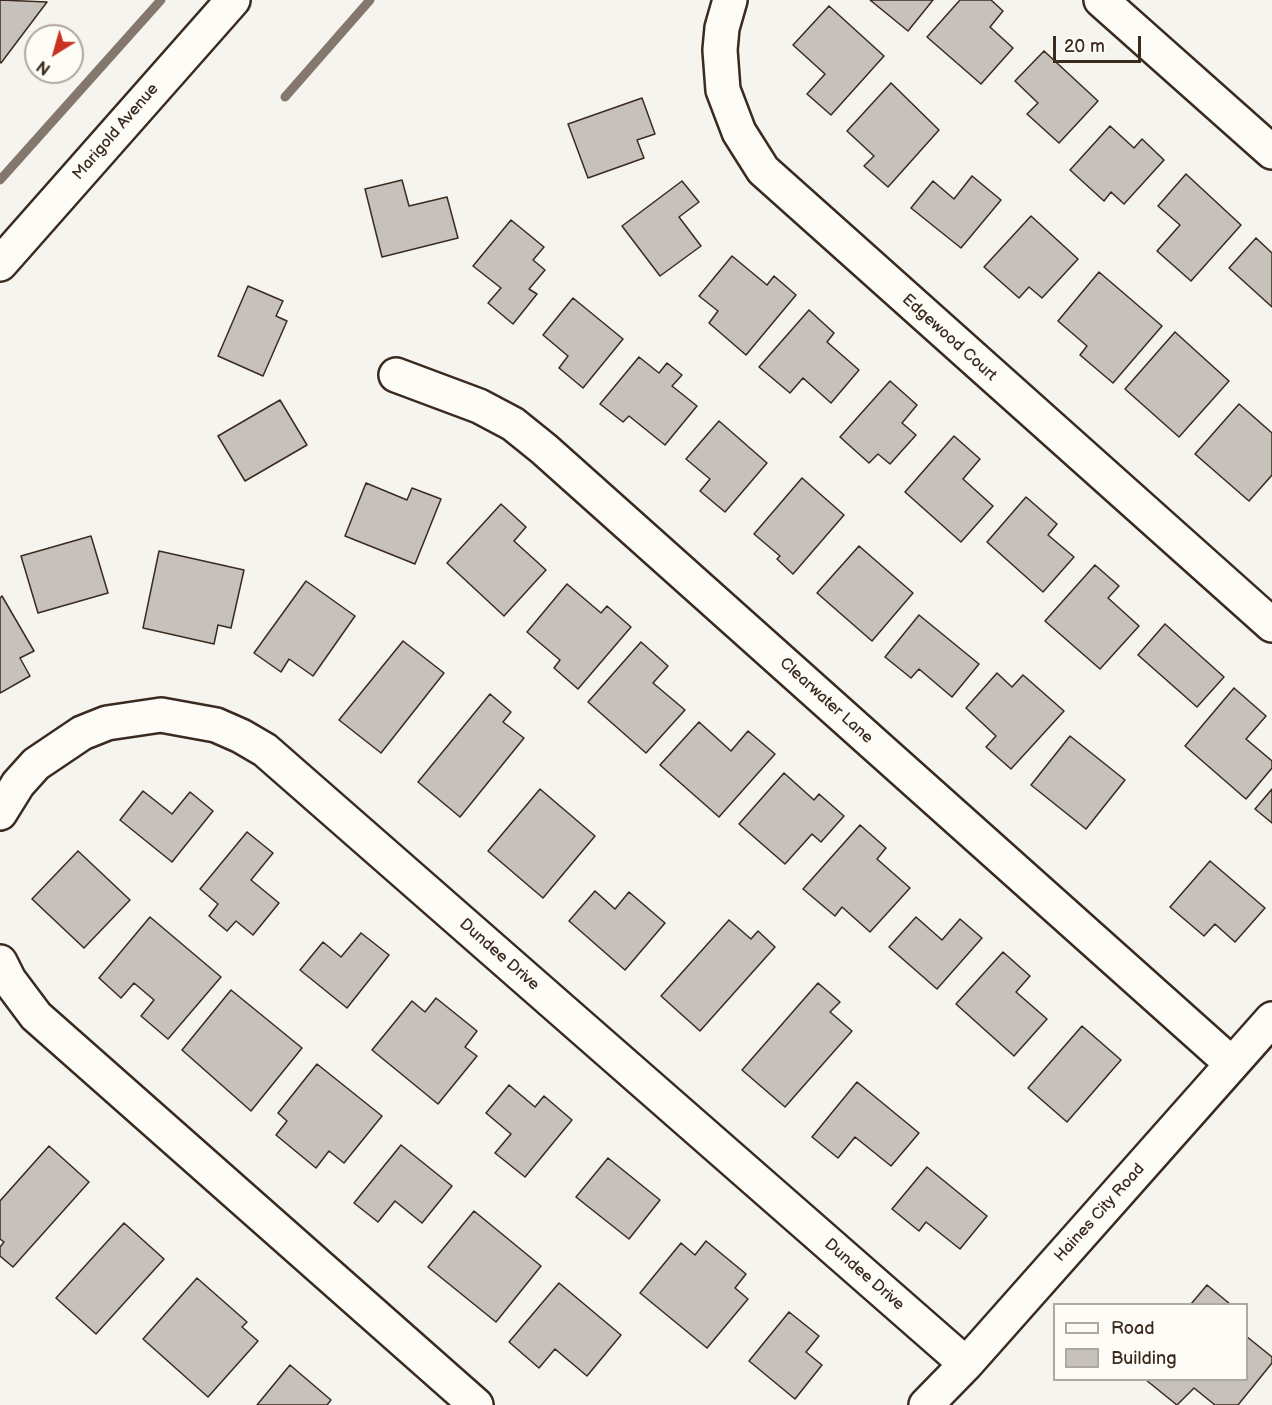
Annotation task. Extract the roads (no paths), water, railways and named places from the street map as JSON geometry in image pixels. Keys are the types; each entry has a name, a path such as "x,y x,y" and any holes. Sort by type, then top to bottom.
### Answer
{"street":[{"name":"Marigold Avenue","path":"0,264 233,0"},
{"name":"Edgewood Court","path":"730,0 722,28 720,50 723,90 738,132 763,170 1272,625"},
{"path":"1101,0 1272,152"},
{"name":"Clearwater Lane","path":"396,375 479,406 513,424 544,449 1232,1064"},
{"name":"Dundee Drive","path":"0,813 18,784 36,764 82,733 107,723 134,717 171,716 216,725 241,736 265,750 966,1364"},
{"path":"0,962 22,999 36,1016 476,1405"},
{"name":"Haines City Road","path":"926,1405 966,1364 1272,1018"}],"waterway":[{"path":"0,180 161,0"},
{"path":"285,97 370,0"}]}
